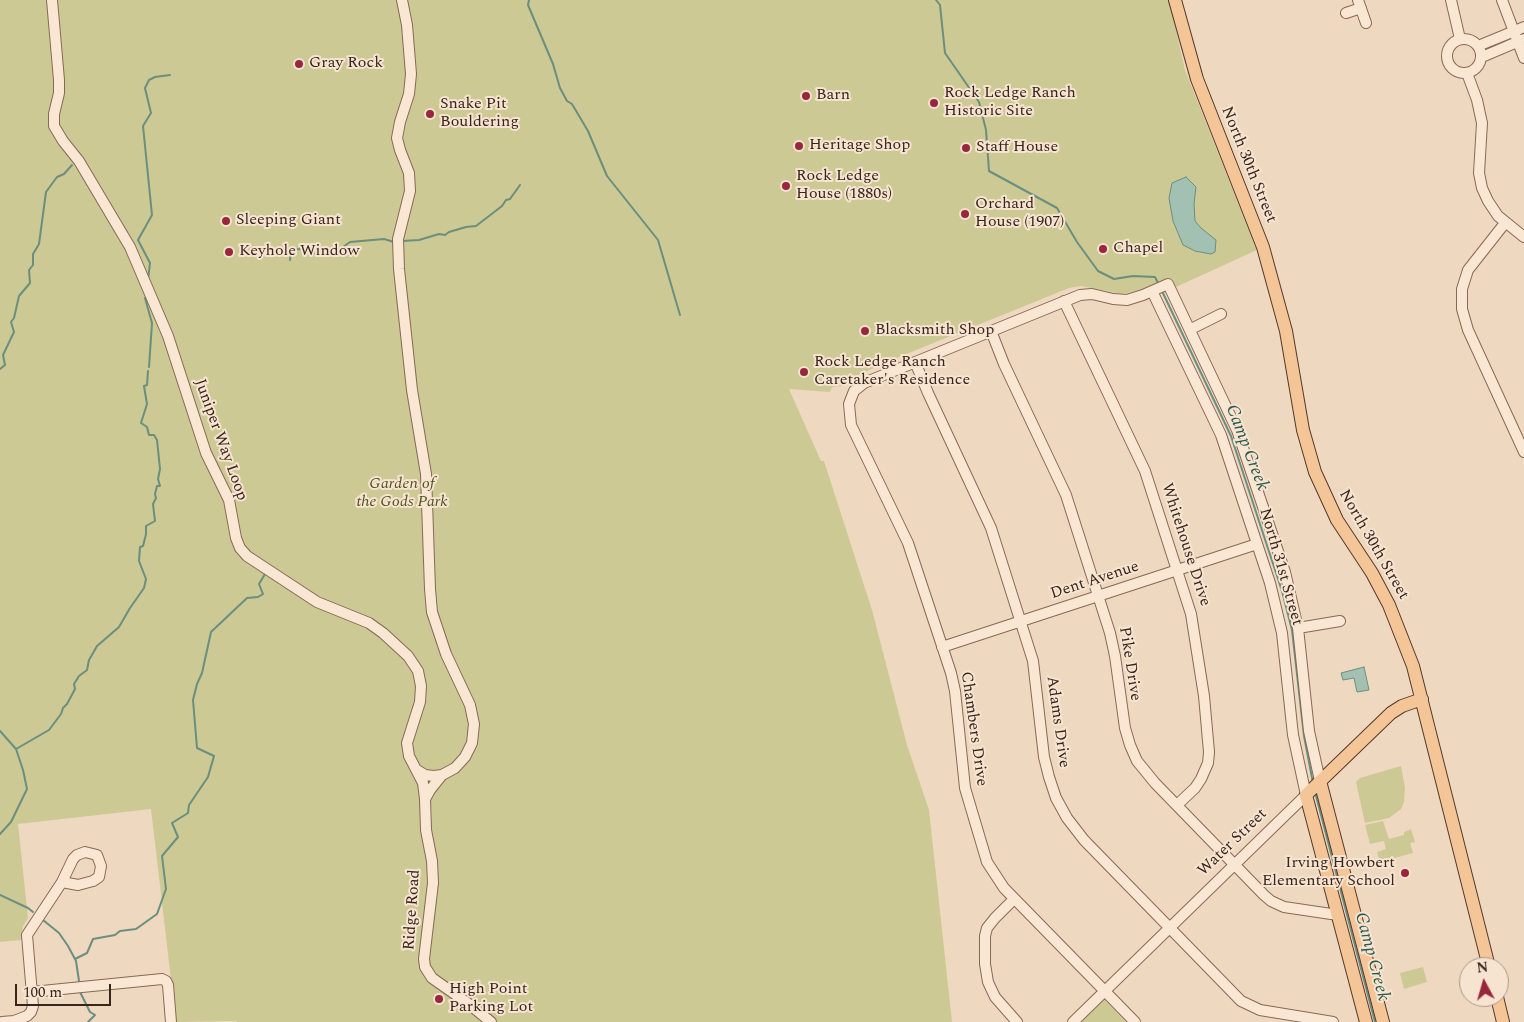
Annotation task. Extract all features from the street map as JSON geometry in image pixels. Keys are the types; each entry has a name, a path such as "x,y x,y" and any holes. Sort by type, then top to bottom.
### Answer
{"main road":[{"name":"North 30th Street","path":"1175,0 1197,78 1263,247 1286,332 1304,430 1316,472 1337,520 1372,573 1390,605 1413,666 1486,957"},
{"name":"Water Street","path":"1306,795 1391,713 1402,706 1422,699"},
{"name":"North 31st Street","path":"1320,781 1384,1022"},
{"name":"North 31st Street","path":"1306,795 1366,1022"},
{"path":"1499,1007 1503,1022"}],"street":[{"name":"Juniper Way Loop","path":"52,0 59,80 54,126 63,141 80,161 130,247 168,336 206,453 229,500 236,538 240,548 247,556 317,602 369,623 408,656 418,671 422,686 420,702 407,742 409,756 417,770"},
{"path":"402,0 407,25 411,74 410,94 400,122 398,138 400,150 409,172 410,191 398,239 399,269 412,390 426,474 430,596 432,612 446,654 470,705 474,724 472,743 465,757 455,768 442,776 430,790 425,800"},
{"path":"1451,0 1460,39"},
{"path":"1502,0 1514,32 1521,41 1524,58"},
{"path":"1346,12 1360,4 1366,23"},
{"path":"1478,46 1524,27"},
{"path":"1460,39 1470,40 1478,46 1482,57 1479,66 1467,73 1458,73 1451,68 1447,59 1450,47 1460,39"},
{"path":"1482,57 1521,41"},
{"path":"1467,73 1477,100 1482,123 1479,173 1482,188 1492,208 1506,223 1524,237"},
{"path":"1506,223 1468,270 1462,289 1462,309 1468,330 1524,452"},
{"name":"North 31st Street","path":"1306,795 1292,735 1283,640 1278,613 1221,435 1152,291 1168,284 1244,447 1284,572 1298,628 1310,731 1320,781"},
{"path":"915,362 1064,301 1086,294 1127,300 1152,291"},
{"name":"Whitehouse Drive","path":"1064,301 1144,471 1191,614 1204,696 1209,752 1205,771 1201,779 1195,788 1177,805"},
{"path":"1190,329 1221,314"},
{"name":"Pike Drive","path":"991,331 1004,364 1064,490 1113,644 1122,716 1130,745 1144,770 1264,895 1278,904 1338,915"},
{"name":"Chambers Drive","path":"915,362 864,383 846,397 851,425 908,543 954,682 963,770 970,806 987,862 996,878 1014,899 1135,1022"},
{"name":"Adams Drive","path":"915,362 986,518 1034,666 1044,757 1056,798 1067,818 1084,840 1246,1004 1260,1010 1333,1022"},
{"name":"Dent Avenue","path":"942,647 1257,544"},
{"path":"1298,628 1340,621"},
{"path":"417,770 425,775 442,776"},
{"name":"Ridge Road","path":"417,770 423,782 425,822 432,861 433,883 424,959 425,967 432,978 491,1022"},
{"name":"Water Street","path":"1073,1022 1306,795"},
{"path":"2,1022 14,1021 27,1016 33,1006 27,935 62,882"},
{"path":"1014,899 987,928 985,936 985,964 988,982 995,997 1017,1022"},
{"path":"32,992 157,978 166,981 168,985 170,1022"}],"green space":[{"name":"Garden of the Gods Park","path":"0,0 1169,0 1185,70 1257,250 1176,287 1172,280 1168,278 1142,290 1121,294 1081,286 1069,288 899,357 858,375 849,383 845,380 842,386 832,387 830,392 789,389 821,461 824,461 872,610 907,745 929,810 952,1022 176,1022 151,809 18,824 28,918 23,926 21,940 0,942"},
{"path":"1401,766 1405,788 1404,802 1401,809 1389,818 1365,823 1356,782 1360,778"},
{"path":"1383,821 1389,839 1404,835 1404,832 1411,829 1415,842 1410,843 1413,853 1380,862 1377,852 1386,849 1384,841 1370,844 1365,825"},
{"path":"1423,967 1427,982 1404,989 1400,973"},
{"path":"1104,999 1126,1022 1080,1022"}],"shaded area":[{"path":"1186,177 1196,187 1195,221 1216,240 1215,252 1211,254 1195,251 1183,245 1173,221 1169,198 1172,183"},
{"path":"1364,667 1369,690 1357,692 1354,678 1343,680 1341,673"}],"waterway":[{"path":"529,0 528,5 553,64 560,88 588,131 607,176 658,240 680,315"},
{"name":"Camp Creek","path":"936,0 940,5 945,53 979,102 986,130 989,171 1057,208 1077,242 1098,271 1114,279 1133,276 1155,277 1159,285"},
{"path":"148,280 150,263 138,240 152,215 143,126 151,113 145,88 149,80 155,77 170,75"},
{"path":"0,369 5,365 3,355 14,332 11,322 14,318 19,296 30,283 29,270 33,265 33,254 39,244 46,192 57,177 64,174 72,165"},
{"path":"402,241 419,240 439,234 445,235 466,227 476,226 502,206 506,200 510,199 520,185"},
{"path":"290,260 291,250 300,249 315,254 336,252 350,242 384,239 394,242"},
{"name":"Camp Creek","path":"1162,291 1231,436 1282,591 1292,630 1304,736 1313,783"},
{"path":"145,298 152,323 149,367"},
{"path":"16,749 49,730 67,704 79,676 87,670 89,660 97,646 119,627 144,588 146,579 139,561 140,547 143,546 146,526 155,521 153,504 156,498 157,486 160,486 158,479 160,469 157,440 154,435 149,435 147,427 141,423 147,404 144,386 147,385 148,371"},
{"path":"75,959 87,953 93,939 115,935 120,931 136,929 157,914 166,889 162,856 178,837 172,823 188,813 189,805 208,777 214,756 197,748 193,700 202,673 211,632 247,598 258,597 263,594 259,584 265,574"},
{"path":"0,731 16,749 27,789 11,822 0,834"},
{"name":"Camp Creek","path":"1315,792 1375,1022"},
{"path":"0,895 33,912"},
{"path":"43,920 59,933 68,946 76,961 79,981"},
{"path":"80,992 90,1012 95,1015 88,1022"}],"place":[{"name":"Gray Rock","path":"299,64"},
{"name":"Barn","path":"806,96"},
{"name":"Rock Ledge Ranch Historic Site","path":"934,103"},
{"name":"Snake Pit Bouldering","path":"430,114"},
{"name":"Heritage Shop","path":"799,146"},
{"name":"Staff House","path":"966,148"},
{"name":"Rock Ledge House (1880s)","path":"786,186"},
{"name":"Orchard House (1907)","path":"965,214"},
{"name":"Sleeping Giant","path":"226,221"},
{"name":"Chapel","path":"1103,249"},
{"name":"Keyhole Window","path":"229,252"},
{"name":"Blacksmith Shop","path":"865,331"},
{"name":"Rock Ledge Ranch Caretaker's Residence","path":"804,372"},
{"name":"Irving Howbert Elementary School","path":"1405,873"},
{"name":"High Point Parking Lot","path":"439,999"}]}
